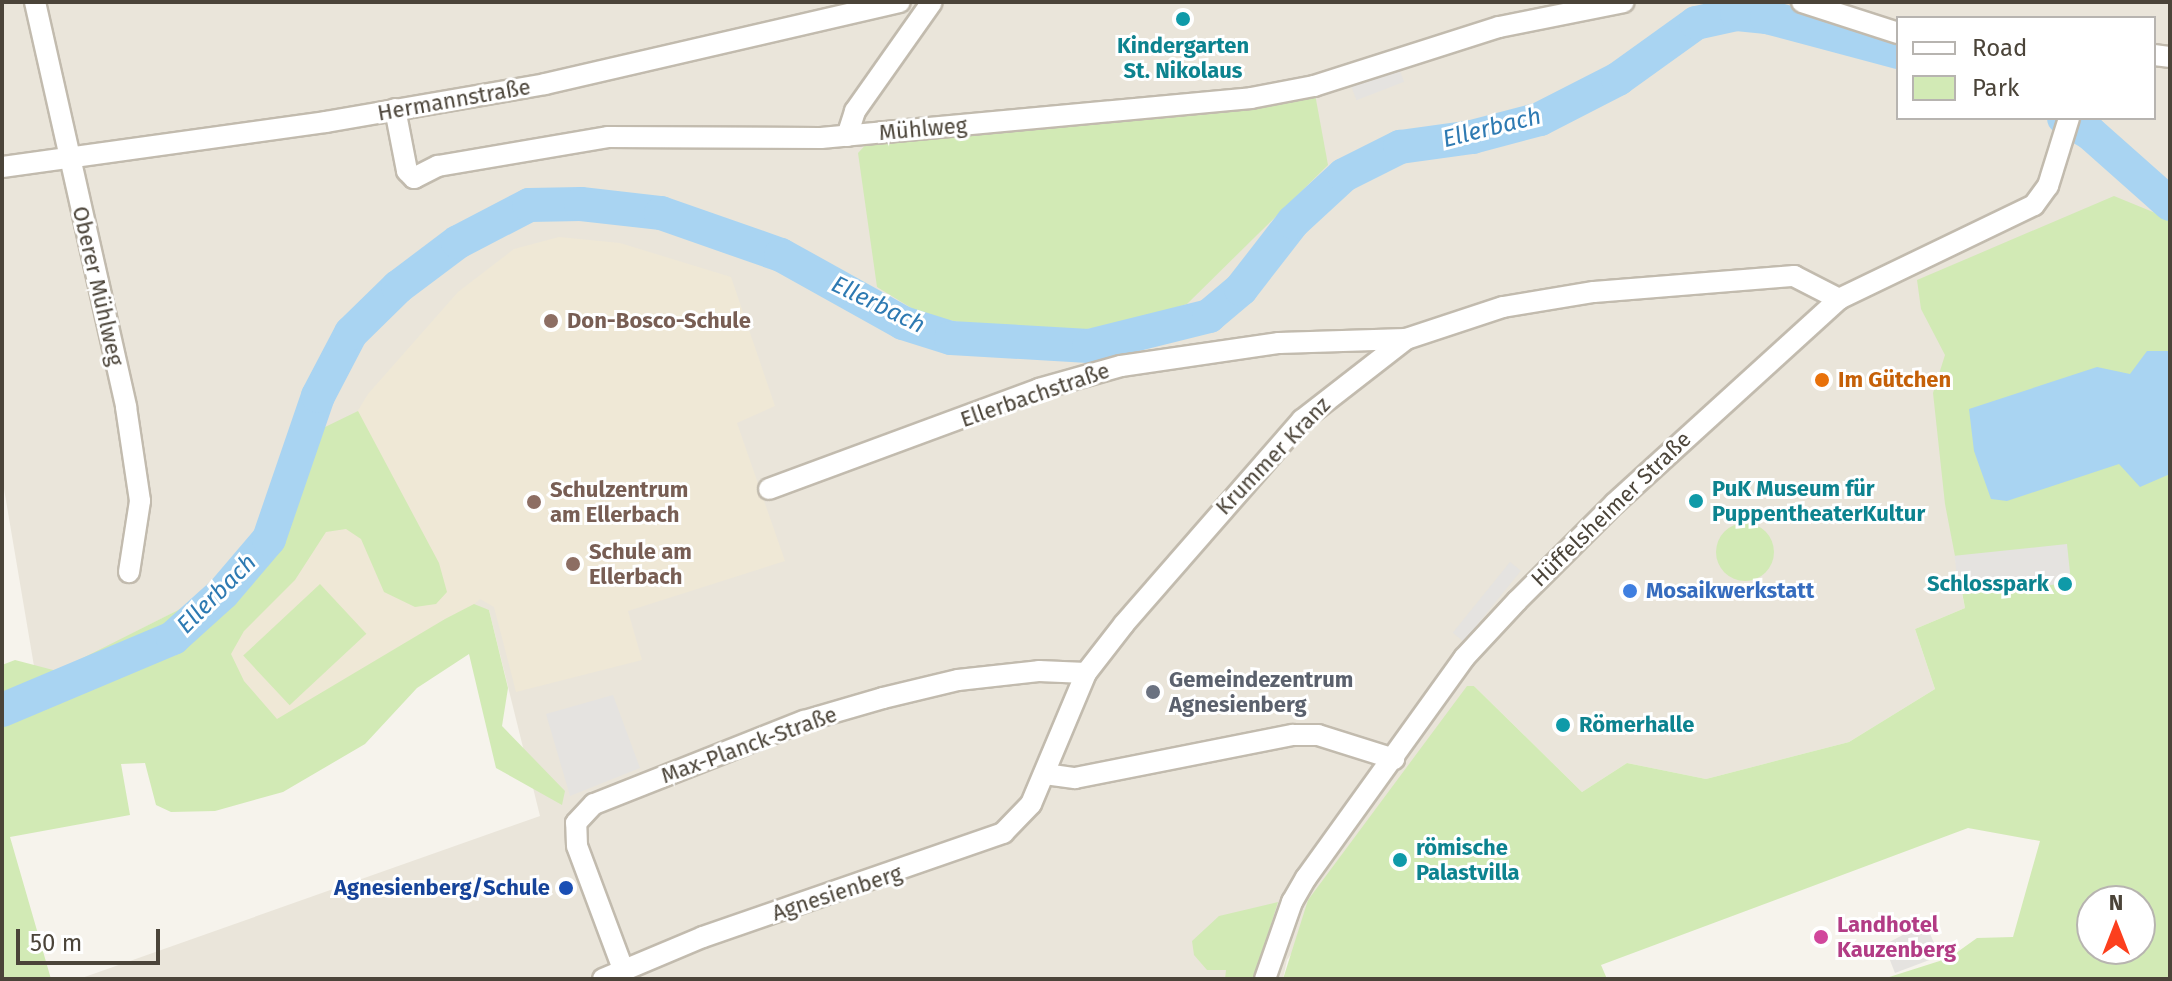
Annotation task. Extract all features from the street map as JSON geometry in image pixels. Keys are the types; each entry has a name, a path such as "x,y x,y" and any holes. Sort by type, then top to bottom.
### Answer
{"street":[{"name":"Oberer Mühlweg","path":"35,2 126,407 139,488 129,572"},
{"name":"Hermannstraße","path":"2,167 545,84 900,2"},
{"path":"847,136 855,111 932,2"},
{"name":"Mühlweg","path":"1499,27 1544,2"},
{"name":"Mühlweg","path":"395,109 407,171 414,178 438,166 608,137 847,136 1251,98 1314,86 1499,27 1624,2"},
{"path":"1802,2 1896,32"},
{"name":"Hüffelsheimer Straße","path":"1265,979 1292,902 1464,658 1517,601 1615,503 1839,299 1928,253 2013,220 2034,205 2048,186 2062,150 2069,120"},
{"name":"Krummer Kranz","path":"1086,673 1273,449 1335,392 1406,339 1503,307 1594,292 1794,276 1839,299"},
{"name":"Ellerbachstraße","path":"769,489 1107,369 1279,343 1406,339"},
{"name":"Max-Planck-Straße","path":"623,969 577,846 576,823 594,804 804,721 883,698 958,680 1039,671 1086,673"},
{"name":"Agnesienberg","path":"603,979 623,969 986,841 1018,820 1045,774 1086,673"},
{"path":"1045,774 1075,778 1293,735 1330,738 1394,759"}],"shaded area":[{"path":"2,2 2170,2 2170,521 1955,559 1965,608 1915,629 1935,689 1849,742 1706,779 1627,763 1582,792 1474,686 1287,960 1283,979 79,979 540,816 489,610 295,580 286,446 274,511 256,539 196,601 57,672 34,666 2,477"},
{"path":"1398,66 1404,82 1356,100 1350,84"},
{"name":"Schulzentrum am Ellerbach","path":"559,237 620,243 731,277 775,406 737,423 785,561 628,611 642,660 516,692 494,607 480,599 276,784 165,653 293,518 368,394 458,292 514,249"},
{"path":"2067,544 2071,583 1959,595 1955,556"},
{"path":"1510,562 1521,571 1464,642 1453,633"},
{"path":"613,695 640,768 570,796 546,714"},
{"path":"1925,923 1940,956 1895,973 1884,945"}],"green space":[{"path":"1315,94 1328,165 1187,304 1130,322 1050,335 926,317 877,287 858,153 871,139"},
{"path":"2114,196 2170,219 2170,979 1883,979 1949,958 1977,938 2013,937 2040,841 1968,828 1601,965 1607,979 1283,979 1308,900 1467,686 1474,686 1582,792 1627,763 1706,779 1849,742 1935,689 1915,629 1965,608 1945,504 1933,393 1945,355 1921,309 1917,280"},
{"path":"358,411 439,563 447,592 436,604 415,607 384,592 361,539 346,529 326,532 295,580 244,631 231,654 244,681 277,719 474,604 489,610 508,688 502,726 565,791 562,805 496,768 469,654 417,688 365,744 283,792 215,811 171,812 156,805 145,763 121,764 130,815 10,837 51,979 2,979 2,665 15,660 57,671 196,601 256,539 274,511 286,446"},
{"path":"1745,523 1766,531 1774,552 1766,573 1745,581 1724,573 1716,552 1724,531"},
{"path":"320,584 366,634 290,705 243,656"},
{"path":"1278,902 1254,979 1225,979 1226,970 1207,970 1194,955 1192,941 1219,916"}],"water":[{"path":"2147,351 2170,351 2170,474 2140,487 2119,464 2007,501 1991,499 1974,451 1969,409 2097,367 2130,374"}],"waterway":[{"name":"Ellerbach","path":"2,710 173,638 223,593 269,539 318,396 351,333 398,287 458,242 529,205 581,204 661,213 781,255 903,323 951,338 1089,346 1209,316 1241,289 1293,222 1344,175 1400,147 1472,137 1540,119 1618,79 1696,23 1737,14 1767,17 1896,51"},
{"name":"Ellerbach","path":"2067,120 2090,133 2170,204"}],"place":[{"name":"Kindergarten St. Nikolaus","path":"1183,19"},
{"name":"Don-Bosco-Schule","path":"551,321"},
{"name":"Im Gütchen","path":"1822,380"},
{"name":"PuK Museum für PuppentheaterKultur","path":"1696,501"},
{"name":"Schulzentrum am Ellerbach","path":"534,502"},
{"name":"Schule am Ellerbach","path":"573,564"},
{"name":"Schlosspark","path":"2065,584"},
{"name":"Mosaikwerkstatt","path":"1630,591"},
{"name":"Gemeindezentrum Agnesienberg","path":"1153,692"},
{"name":"Römerhalle","path":"1563,725"},
{"name":"römische Palastvilla","path":"1400,860"},
{"name":"Agnesienberg/Schule","path":"566,888"},
{"name":"Landhotel Kauzenberg","path":"1821,937"}]}
